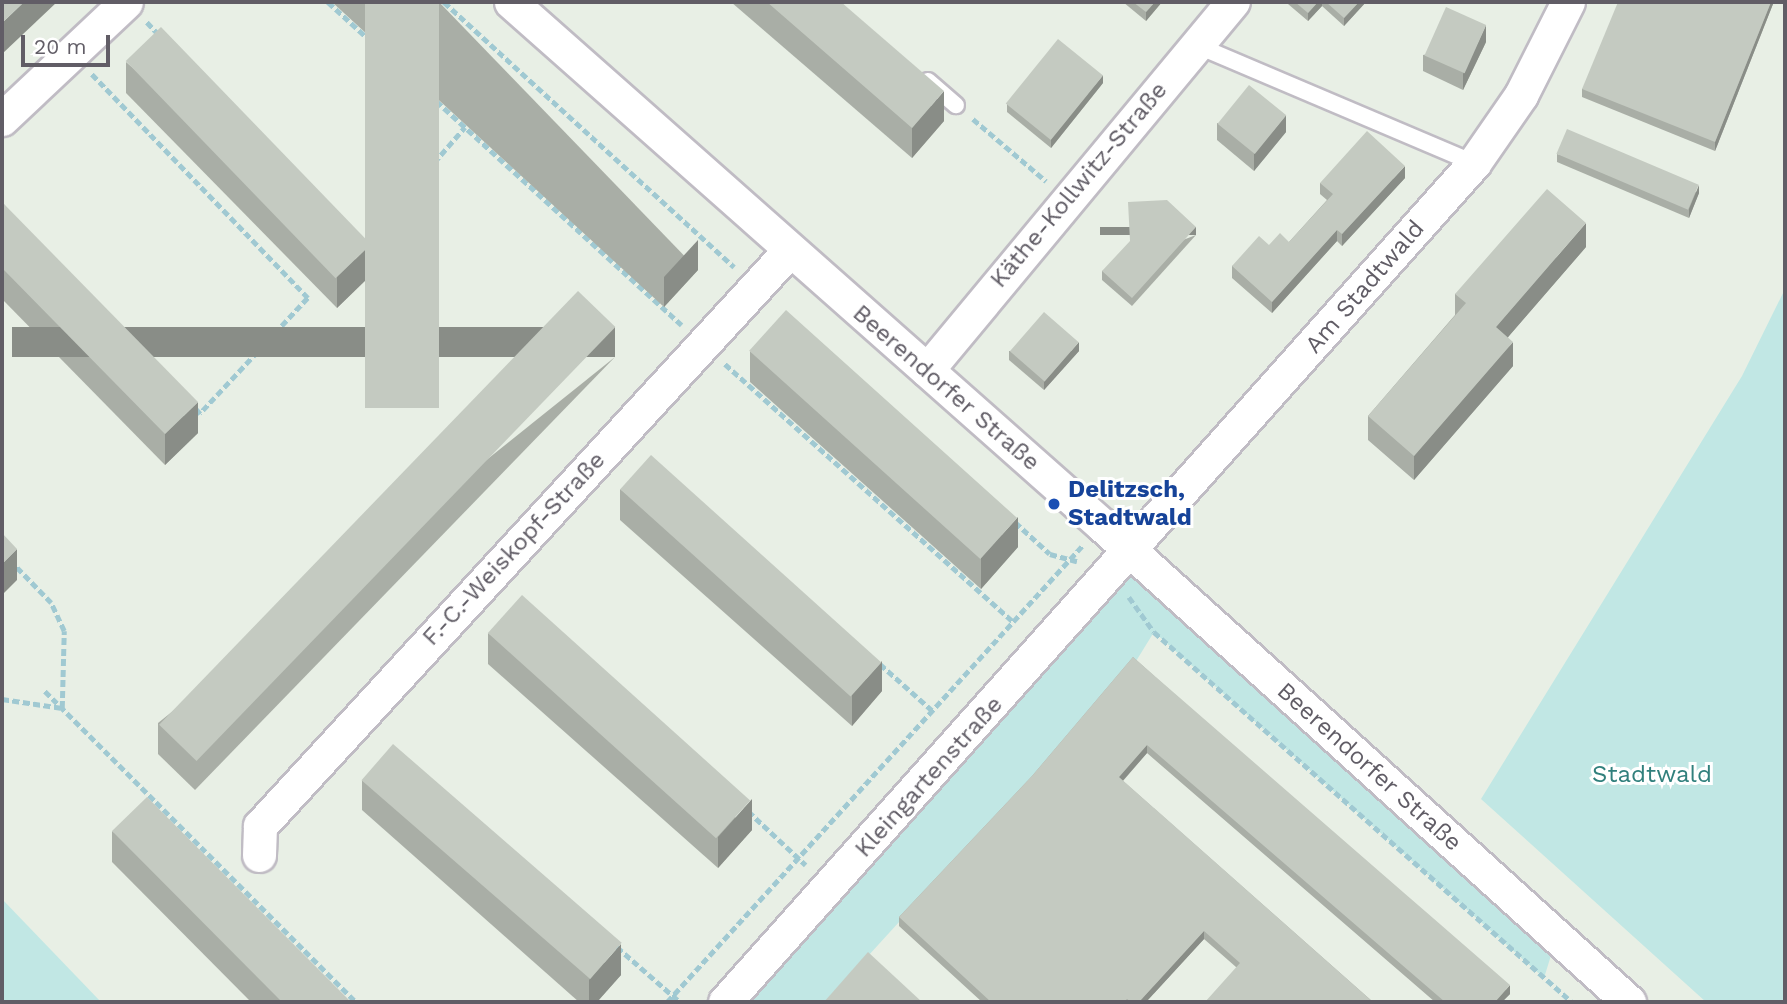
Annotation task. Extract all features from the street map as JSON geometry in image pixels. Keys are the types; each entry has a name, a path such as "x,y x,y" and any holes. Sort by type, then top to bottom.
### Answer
{"street":[{"name":"Beerendorfer Straße","path":"511,2 789,251 1102,525 1629,1002"},
{"name":"Käthe-Kollwitz-Straße","path":"927,370 1233,2"},
{"name":"Am Stadtwald","path":"1131,552 1474,163 1521,95 1568,2"},
{"path":"2,119 72,53 131,7"},
{"name":"F.-C.-Weiskopf-Straße","path":"259,855 260,826 789,251"},
{"name":"Kleingartenstraße","path":"725,1002 1131,552"}],"lane":[{"path":"1196,45 1474,163"},
{"path":"916,70 956,105"}],"path":[{"path":"328,2 702,344 1014,622"},
{"path":"131,7 164,40"},
{"path":"72,53 308,298 200,414 191,404"},
{"path":"956,105 1067,200"},
{"path":"355,234 364,243 465,127"},
{"path":"667,1002 1102,525"},
{"path":"10,560 51,603 64,631 62,708"},
{"path":"1108,578 1129,596 1154,632 1572,1002"},
{"path":"870,655 964,738"},
{"path":"45,691 356,1002"},
{"path":"2,699 62,708"},
{"path":"737,801 799,857 828,889"},
{"path":"610,940 680,1002"}],"green space":[{"name":"Stadtwald","path":"1785,289 1785,1002 1706,1002 1481,799 1742,376"},
{"path":"1131,552 1557,936 1544,978 1154,632 1133,666 826,1002 725,1002"},
{"path":"2,899 101,1002 2,1002"}],"building":[{"path":"2,2 24,2 2,23"},
{"path":"365,2 439,2 439,408 365,408"},
{"path":"767,2 841,2 944,91 912,128"},
{"path":"1133,2 1155,2 1146,12"},
{"path":"1295,2 1318,2 1308,13"},
{"path":"1326,2 1359,2 1344,18"},
{"path":"1618,2 1771,2 1715,142 1582,89"},
{"path":"1446,7 1486,25 1465,73 1424,55"},
{"path":"161,27 371,244 336,278 126,61"},
{"path":"1058,39 1103,76 1051,140 1006,104"},
{"path":"1249,85 1286,115 1255,154 1218,124"},
{"path":"1567,129 1699,185 1688,210 1556,154"},
{"path":"1367,131 1405,166 1342,234 1337,230 1272,302 1232,266 1259,236 1269,245 1280,233 1289,242 1333,194 1320,183"},
{"path":"1547,189 1586,223 1496,327 1513,342 1414,456 1368,416 1466,303 1455,294"},
{"path":"1167,200 1196,227 1132,298 1102,271 1130,241 1128,202"},
{"path":"2,202 198,402 165,434 2,268"},
{"path":"578,291 615,327 197,761 159,725"},
{"path":"786,310 1017,518 980,559 749,351"},
{"path":"1044,312 1079,342 1045,381 1010,351"},
{"path":"651,455 881,662 851,697 620,489"},
{"path":"2,533 17,549 2,564"},
{"path":"522,595 750,800 716,838 488,633"},
{"path":"1133,657 1510,985 1495,1002 1445,1002 1147,745 1119,777 1373,1002 1205,1002 1240,963 1204,931 1139,1002 1127,999 1124,1002 991,1002 899,917 1032,776"},
{"path":"393,744 622,943 590,979 362,780"},
{"path":"147,797 351,1002 282,1002 112,831"},
{"path":"868,952 922,1002 824,1002"}],"place":[{"name":"Delitzsch, Stadtwald","path":"1054,504"}]}
